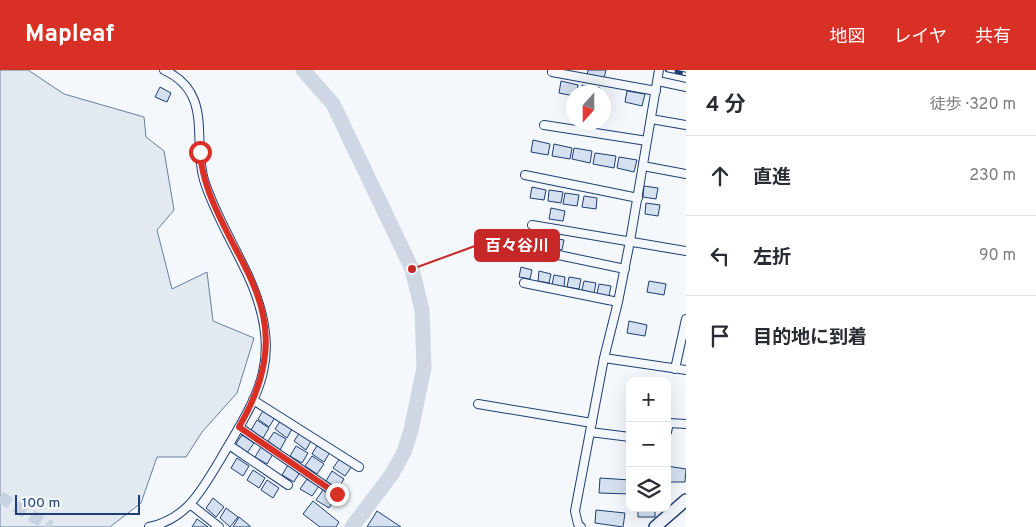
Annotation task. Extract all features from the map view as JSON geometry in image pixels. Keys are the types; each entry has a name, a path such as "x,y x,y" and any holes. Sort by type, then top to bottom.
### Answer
{"main road":[{"path":"655,527 686,500"}],"street":[{"path":"149,527 172,519 186,509 209,478 253,400 264,371 266,342 263,314 250,279 215,208 204,180 201,166 199,116 196,103 181,80 164,70"},
{"path":"581,527 578,524 575,511 604,358 625,269 660,70"},
{"path":"552,72 656,91"},
{"path":"658,81 686,87"},
{"path":"651,119 686,125"},
{"path":"544,125 647,140"},
{"path":"643,166 686,174"},
{"path":"525,175 638,198"},
{"path":"532,225 686,251"},
{"path":"549,253 625,269"},
{"path":"524,283 618,302"},
{"path":"676,369 686,319"},
{"path":"604,358 686,370"},
{"path":"253,400 360,467"},
{"path":"478,404 592,423"},
{"path":"671,423 686,424"},
{"path":"239,427 337,494"},
{"path":"590,432 626,436"},
{"path":"228,445 288,485"},
{"path":"190,504 219,527"}],"shaded area":[{"path":"0,70 28,70 64,94 144,117 146,137 164,151 174,210 157,230 172,289 207,272 213,321 254,338 237,393 202,432 186,457 157,457 141,503 110,527 0,527"}],"building":[{"path":"588,70 606,70 604,78 587,75"},
{"path":"561,81 578,85 566,85 566,94 559,93"},
{"path":"160,87 171,93 167,102 155,97"},
{"path":"627,91 645,94 642,106 625,102"},
{"path":"533,140 550,144 548,155 531,152"},
{"path":"554,144 572,148 570,159 552,156"},
{"path":"574,148 592,151 590,163 572,159"},
{"path":"595,153 616,156 614,168 593,164"},
{"path":"619,157 637,160 634,172 617,168"},
{"path":"644,186 658,188 656,199 643,197"},
{"path":"532,187 546,190 544,200 530,198"},
{"path":"549,190 563,192 561,203 548,201"},
{"path":"565,193 579,195 577,206 563,204"},
{"path":"584,196 597,198 596,209 582,207"},
{"path":"646,203 660,205 658,216 645,214"},
{"path":"551,208 565,211 563,221 549,219"},
{"path":"552,238 564,240 562,250 550,247"},
{"path":"521,267 532,270 530,279 519,277"},
{"path":"539,271 551,274 549,283 538,281"},
{"path":"554,275 565,277 564,287 552,285"},
{"path":"569,277 581,279 579,289 567,287"},
{"path":"584,281 596,283 594,293 582,290"},
{"path":"649,281 666,284 664,295 647,292"},
{"path":"599,284 611,286 609,296 597,294"},
{"path":"629,321 647,325 645,336 627,333"},
{"path":"264,409 276,416 269,427 258,419"},
{"path":"257,420 269,428 263,438 251,430"},
{"path":"281,420 293,427 287,438 275,429"},
{"path":"274,432 286,439 280,450 268,441"},
{"path":"300,432 312,439 306,450 294,441"},
{"path":"242,435 254,443 247,453 235,445"},
{"path":"318,444 330,452 324,462 312,454"},
{"path":"296,446 308,453 302,463 290,456"},
{"path":"261,447 273,454 267,464 255,457"},
{"path":"312,456 324,464 317,474 305,466"},
{"path":"237,458 249,466 243,476 231,468"},
{"path":"340,458 352,466 345,476 333,468"},
{"path":"288,465 300,472 294,482 282,475"},
{"path":"671,467 686,469 685,482 671,482"},
{"path":"253,470 265,478 259,488 247,480"},
{"path":"332,471 344,479 338,489 326,481"},
{"path":"600,478 626,480 626,494 599,493"},
{"path":"307,479 319,486 312,496 300,489"},
{"path":"267,480 279,488 273,498 261,490"},
{"path":"323,490 335,498 329,508 316,500"},
{"path":"213,498 224,507 216,517 206,508"},
{"path":"313,501 339,522 336,527 320,527 303,514"},
{"path":"226,508 238,517 230,527 220,518"},
{"path":"596,510 625,513 623,527 595,523"},
{"path":"377,511 401,527 367,527"},
{"path":"638,512 655,512 655,517 638,517"},
{"path":"239,517 250,526 250,527 233,527"},
{"path":"197,519 208,527 192,527"}],"waterway":[{"path":"303,70 333,104 412,269 422,310 424,368 411,430 404,452 392,474 352,527"}],"tunnel":[{"path":"0,497 51,527"}],"railway":[{"path":"667,70 686,74"}],"place":[{"name":"百々谷川","path":"412,269"}],"route":[{"path":"200,152 204,180 215,208 250,279 263,314 266,342 264,371 257,391 239,427 337,494"}]}
